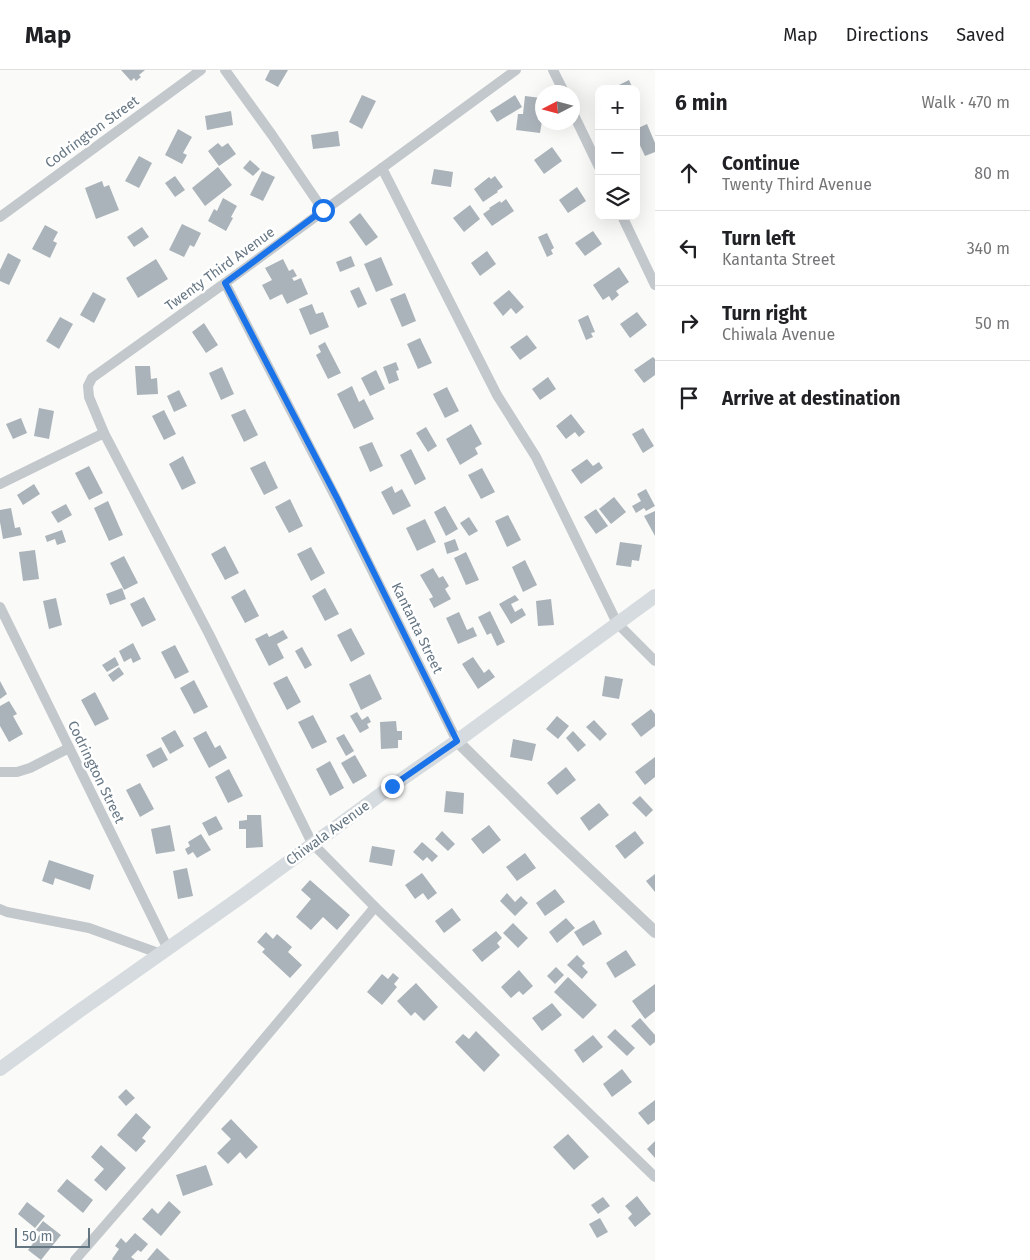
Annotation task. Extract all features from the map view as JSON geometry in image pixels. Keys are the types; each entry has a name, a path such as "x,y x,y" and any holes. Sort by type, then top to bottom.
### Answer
{"main road":[{"name":"Chiwala Avenue","path":"0,1069 241,897 655,596"}],"street":[{"name":"Codrington Street","path":"0,216 201,70"},
{"path":"225,70 272,134 323,210"},
{"name":"Twenty Third Avenue","path":"104,433 88,397 88,386 92,378 516,70"},
{"path":"553,70 560,85"},
{"path":"580,128 595,159"},
{"path":"382,168 497,395 536,457 616,623 655,661"},
{"path":"624,220 655,285"},
{"name":"Kantanta Street","path":"225,283 338,500 457,741 548,831 655,932"},
{"path":"0,484 104,433 209,634 312,844 655,1177"},
{"name":"Codrington Street","path":"0,607 69,748 164,952"},
{"path":"0,772 17,772 30,768 69,748"},
{"path":"75,1260 168,1153 375,907"},
{"path":"0,909 89,928 164,952"}],"building":[{"path":"121,70 145,70 136,81 134,78 131,81"},
{"path":"270,70 288,70 278,87 265,80"},
{"path":"629,80 631,85 619,85"},
{"path":"362,95 376,101 362,129 349,122"},
{"path":"515,95 522,107 497,122 490,111"},
{"path":"525,96 535,97 535,130 540,130 540,133 516,130 518,114 523,114"},
{"path":"231,111 233,125 207,130 205,116"},
{"path":"647,124 655,143 655,152 645,156 640,145 640,127"},
{"path":"178,129 192,137 183,153 187,155 182,164 165,155"},
{"path":"338,131 340,146 313,149 311,135"},
{"path":"218,143 222,147 228,143 236,154 219,166 208,151"},
{"path":"552,147 562,161 544,174 534,160"},
{"path":"139,156 152,163 139,188 125,181"},
{"path":"250,160 260,169 253,176 243,168"},
{"path":"218,167 232,185 205,206 192,188"},
{"path":"434,169 453,172 451,187 431,184"},
{"path":"262,171 275,177 263,201 250,195"},
{"path":"175,176 185,190 175,197 165,183"},
{"path":"495,176 503,187 483,202 474,189 489,177 491,179"},
{"path":"102,181 104,187 109,185 119,210 96,219 85,188"},
{"path":"577,187 586,201 568,213 559,200"},
{"path":"223,198 237,206 226,231 208,221 214,209 217,211"},
{"path":"506,199 514,211 492,226 483,214 489,208"},
{"path":"470,205 480,219 464,232 453,218"},
{"path":"360,213 378,237 366,246 349,222"},
{"path":"182,224 201,233 194,247 190,245 184,257 169,250"},
{"path":"45,225 58,232 53,241 57,243 50,258 32,249"},
{"path":"142,227 149,237 134,247 127,237"},
{"path":"593,231 602,244 585,256 575,243"},
{"path":"547,233 554,248 551,250 553,254 547,257 538,237"},
{"path":"487,251 496,264 480,276 471,263"},
{"path":"8,253 21,260 9,285 0,281 0,270"},
{"path":"351,256 355,266 340,272 336,262"},
{"path":"381,257 393,285 376,292 364,264"},
{"path":"156,259 168,279 138,298 126,278"},
{"path":"283,259 289,271 293,269 297,276 292,278 294,281 301,278 308,294 287,304 282,294 270,300 262,285 272,280 265,268"},
{"path":"619,267 629,282 616,291 619,295 612,301 609,296 603,300 593,285"},
{"path":"359,287 367,304 358,308 350,291"},
{"path":"509,290 524,307 516,314 511,308 503,316 493,303"},
{"path":"93,292 106,299 94,323 80,315"},
{"path":"405,293 416,321 402,327 390,299"},
{"path":"312,304 316,314 323,312 329,327 310,335 299,309"},
{"path":"637,312 647,325 630,338 620,324"},
{"path":"588,315 595,332 591,333 593,337 586,340 578,320"},
{"path":"60,317 73,324 59,349 46,341"},
{"path":"204,323 218,345 206,353 192,332"},
{"path":"527,335 537,348 520,360 510,347"},
{"path":"420,338 432,363 418,369 407,344"},
{"path":"325,342 341,373 328,379 316,355 321,352 318,346"},
{"path":"653,357 655,359 655,375 644,383 634,370"},
{"path":"396,362 399,370 396,371 399,380 389,384 383,367"},
{"path":"135,366 150,366 151,379 157,378 158,394 137,395"},
{"path":"222,367 234,394 221,400 209,373"},
{"path":"376,370 385,389 370,396 361,378"},
{"path":"548,377 556,389 540,400 532,389"},
{"path":"352,386 359,402 364,399 374,419 354,429 337,394"},
{"path":"447,387 459,411 445,418 433,394"},
{"path":"179,390 187,406 174,412 167,396"},
{"path":"39,408 54,411 49,439 34,436"},
{"path":"245,409 258,435 244,442 231,415"},
{"path":"164,410 176,434 164,440 152,416"},
{"path":"571,414 585,432 579,437 575,432 566,439 556,426"},
{"path":"21,418 27,433 13,439 6,424"},
{"path":"471,424 482,444 475,448 478,454 460,465 446,439"},
{"path":"426,427 437,446 428,452 416,433"},
{"path":"643,428 654,446 643,453 632,434"},
{"path":"372,442 383,466 370,472 359,447"},
{"path":"411,449 426,479 415,485 400,455"},
{"path":"183,456 196,483 182,490 169,464"},
{"path":"587,459 593,466 599,462 603,468 581,484 571,470"},
{"path":"265,461 278,488 264,495 250,468"},
{"path":"89,466 103,493 89,500 75,473"},
{"path":"482,468 495,492 481,499 468,475"},
{"path":"34,484 40,494 23,505 17,495"},
{"path":"392,486 395,493 402,489 411,506 393,515 381,492"},
{"path":"646,489 655,506 646,511 644,508 636,513 632,506 641,501 637,494"},
{"path":"614,497 626,512 611,524 599,509"},
{"path":"290,499 303,526 289,533 275,507"},
{"path":"108,501 123,535 109,541 94,508"},
{"path":"66,504 72,515 58,523 51,512"},
{"path":"445,506 458,529 446,536 434,512"},
{"path":"11,508 15,528 20,527 22,535 3,539 0,510"},
{"path":"596,509 608,526 596,534 584,517"},
{"path":"655,511 655,536 644,516"},
{"path":"508,515 521,540 507,547 495,521"},
{"path":"469,517 478,531 469,536 460,523"},
{"path":"425,519 436,542 417,551 406,528"},
{"path":"62,530 66,542 57,545 55,539 47,542 45,536"},
{"path":"455,539 459,550 447,554 444,543"},
{"path":"620,542 642,545 639,561 632,560 631,567 616,565"},
{"path":"225,546 239,573 225,580 211,554"},
{"path":"311,547 325,573 311,581 297,554"},
{"path":"35,550 39,579 23,581 19,552"},
{"path":"466,552 479,580 466,585 454,558"},
{"path":"124,556 138,583 124,590 110,563"},
{"path":"525,560 537,585 523,592 512,567"},
{"path":"433,568 439,578 443,576 449,586 445,589 451,599 434,608 429,599 433,597 420,575"},
{"path":"122,588 126,599 110,605 106,594"},
{"path":"325,588 339,614 325,621 312,596"},
{"path":"245,589 259,616 245,623 231,597"},
{"path":"515,595 519,600 511,604 515,612 522,608 526,615 511,624 499,604"},
{"path":"144,597 156,620 142,627 130,604"},
{"path":"56,598 62,625 49,629 43,601"},
{"path":"551,599 554,625 538,626 536,601"},
{"path":"490,611 505,642 497,646 491,633 487,635 478,617"},
{"path":"459,612 467,630 473,627 477,636 458,644 446,618"},
{"path":"351,628 365,654 351,662 337,635"},
{"path":"283,630 288,638 277,644 284,658 269,666 255,639 267,633 269,637"},
{"path":"133,643 141,659 133,663 131,658 124,662 119,651"},
{"path":"175,645 189,672 175,679 161,652"},
{"path":"302,647 312,665 305,669 295,651"},
{"path":"115,657 119,665 107,672 102,665"},
{"path":"473,657 484,673 489,669 495,677 478,689 462,664"},
{"path":"119,667 124,674 113,682 108,675"},
{"path":"370,674 382,699 361,710 349,684"},
{"path":"287,676 301,702 287,710 273,683"},
{"path":"605,676 623,679 619,699 602,696"},
{"path":"194,680 208,707 194,714 180,688"},
{"path":"0,681 7,694 0,699"},
{"path":"95,692 109,719 95,726 81,700"},
{"path":"9,701 17,714 13,716 23,734 9,742 0,726 0,706"},
{"path":"651,709 655,714 655,726 641,737 631,724"},
{"path":"357,712 362,720 368,716 371,722 367,724 369,728 360,733 350,716"},
{"path":"313,715 327,742 312,749 298,722"},
{"path":"557,716 569,726 558,739 546,729"},
{"path":"594,720 607,734 600,741 586,727"},
{"path":"396,721 397,731 402,731 402,740 398,740 398,748 381,749 380,722"},
{"path":"175,730 184,746 170,754 161,738"},
{"path":"206,731 215,748 220,745 227,758 209,768 193,738"},
{"path":"573,731 586,745 578,752 566,738"},
{"path":"344,734 354,751 346,756 336,738"},
{"path":"513,739 536,744 532,761 510,757"},
{"path":"161,747 168,760 153,768 146,755"},
{"path":"355,755 367,776 353,784 341,763"},
{"path":"655,757 655,777 645,785 635,772"},
{"path":"330,761 344,788 330,796 316,769"},
{"path":"566,767 576,780 557,795 547,783"},
{"path":"229,769 243,796 228,803 215,777"},
{"path":"140,783 154,809 140,817 126,790"},
{"path":"446,791 464,793 463,814 444,812"},
{"path":"640,796 653,810 646,817 632,803"},
{"path":"599,803 609,815 589,831 580,818"},
{"path":"247,815 261,815 263,847 246,848 246,829 239,829 239,821 247,820"},
{"path":"216,816 223,829 209,836 202,823"},
{"path":"170,825 175,851 156,854 151,829"},
{"path":"489,825 501,840 483,854 471,839"},
{"path":"442,831 455,844 448,851 435,839"},
{"path":"635,831 644,843 625,859 615,846"},
{"path":"201,834 211,850 197,858 193,852 188,855 185,849 190,846 188,842"},
{"path":"422,842 438,856 432,862 427,857 423,861 413,852"},
{"path":"372,846 395,850 392,866 369,862"},
{"path":"525,853 536,868 517,881 506,867"},
{"path":"49,860 94,875 90,890 55,878 53,885 42,881"},
{"path":"187,868 193,896 178,899 173,871"},
{"path":"422,873 437,893 428,900 423,893 415,899 405,885"},
{"path":"655,874 655,892 646,881"},
{"path":"310,880 350,915 337,930 323,917 311,930 296,917 311,899 301,890"},
{"path":"555,889 565,902 545,916 536,903"},
{"path":"507,893 515,902 521,896 528,903 515,916 500,901"},
{"path":"452,908 461,920 444,933 435,921"},
{"path":"566,918 575,928 557,943 549,932"},
{"path":"594,920 602,934 583,946 574,932"},
{"path":"513,923 528,938 518,948 503,933"},
{"path":"496,931 502,938 497,943 500,947 482,962 472,950"},
{"path":"266,932 273,939 277,934 292,947 288,952 302,965 290,978 262,952 265,949 257,942"},
{"path":"626,950 636,965 615,978 606,963"},
{"path":"577,955 585,963 582,966 588,972 582,979 567,965"},
{"path":"556,967 564,975 555,984 547,976"},
{"path":"519,970 533,986 523,995 519,991 511,998 501,987"},
{"path":"393,973 399,978 394,984 397,987 382,1005 367,992 382,974 388,979"},
{"path":"568,977 597,1005 583,1019 554,992"},
{"path":"416,983 438,1007 424,1021 415,1012 411,1016 397,1001"},
{"path":"655,984 655,1011 645,1019 632,1001"},
{"path":"552,1003 562,1015 542,1031 532,1018"},
{"path":"640,1018 655,1035 655,1042 650,1046 631,1026"},
{"path":"615,1029 635,1048 627,1056 607,1037"},
{"path":"476,1031 500,1055 484,1072 455,1042 463,1034 469,1039"},
{"path":"593,1035 603,1047 583,1063 574,1050"},
{"path":"622,1069 632,1082 612,1097 603,1084"},
{"path":"126,1089 135,1098 126,1106 118,1097"},
{"path":"655,1100 655,1120 648,1125 638,1113"},
{"path":"136,1113 151,1127 142,1138 146,1141 136,1152 117,1135"},
{"path":"231,1119 258,1147 246,1159 240,1152 228,1164 217,1153 231,1139 221,1129"},
{"path":"568,1134 589,1157 574,1170 553,1147"},
{"path":"655,1141 655,1158 647,1149"},
{"path":"101,1145 126,1168 106,1191 94,1180 104,1169 91,1157"},
{"path":"206,1165 213,1185 183,1196 176,1175"},
{"path":"67,1179 93,1200 83,1213 57,1191"},
{"path":"637,1196 651,1214 635,1227 628,1218 632,1214 625,1206"},
{"path":"603,1197 610,1206 598,1214 591,1205"},
{"path":"169,1201 181,1212 161,1236 142,1219 152,1208 158,1214"},
{"path":"27,1202 45,1216 35,1228 18,1214"},
{"path":"600,1218 608,1232 597,1238 589,1224"},
{"path":"43,1221 61,1235 41,1260 28,1250 41,1233 36,1230"},
{"path":"135,1233 148,1244 141,1252 138,1250 131,1257 135,1260 113,1260 119,1249 115,1246 121,1238 126,1243"},
{"path":"157,1248 170,1260 147,1260"}],"route":[{"path":"323,210 225,283 338,500 457,741 392,786"}]}
